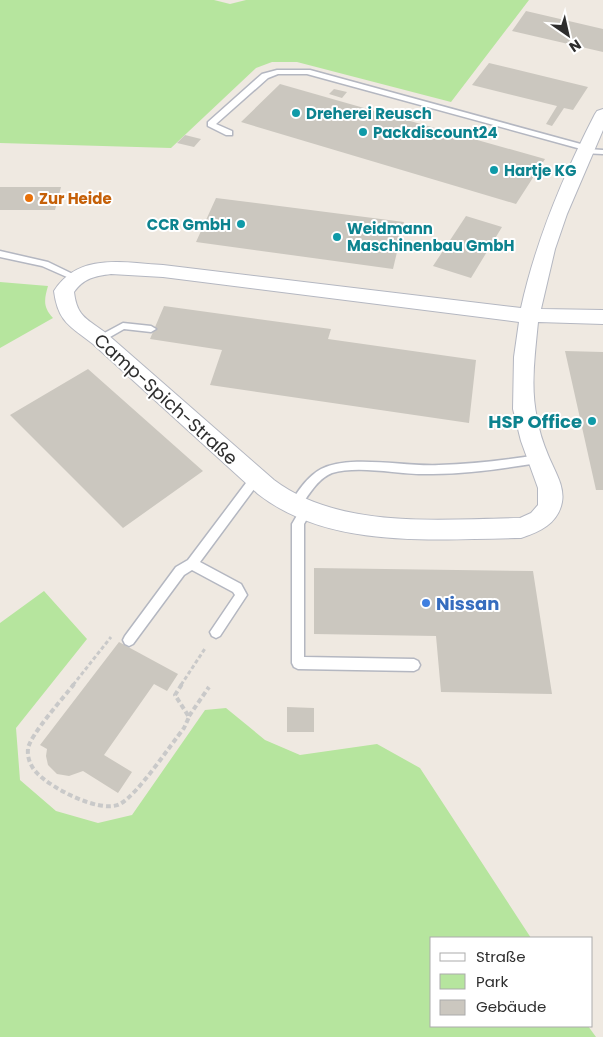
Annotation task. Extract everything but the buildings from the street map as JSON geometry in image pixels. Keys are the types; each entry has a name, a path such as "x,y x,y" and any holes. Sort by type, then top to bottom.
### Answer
{"street":[{"name":"Camp-Spich-Straße","path":"76,278 64,291 66,307 73,318 100,339 256,478 300,508 335,518 380,526 521,528 541,519 548,510 552,497 550,482 538,458 528,427 523,396 523,350 551,228 584,150 603,114"},
{"path":"76,278 91,270 131,268 163,270 494,314 603,317"}],"lane":[{"path":"229,133 211,124 265,76 277,72 307,72 584,150 603,152"},
{"path":"0,254 44,264 76,278"},
{"path":"100,339 123,326 151,329"},
{"path":"414,665 298,663 298,524 300,508 319,475 333,469 358,467 424,470 478,468 538,458"},
{"path":"129,640 180,571 192,564 256,478"},
{"path":"192,564 237,588 240,595 216,632"}],"path":[{"path":"189,717 175,695 216,632"},
{"path":"129,640 115,633 29,742 27,750 34,771 48,782 100,807 112,807 122,804 131,796 179,736 209,687"}],"green space":[{"path":"0,0 214,0 230,4 246,0 529,0 451,102 297,62 272,62 256,68 171,148 0,143"},
{"path":"0,282 48,286 45,303 47,310 53,318 0,348"},
{"path":"44,591 87,639 16,728 20,780 56,811 98,823 132,815 205,710 226,708 265,740 300,755 377,744 420,768 530,937 430,937 430,1027 589,1027 596,1037 0,1037 0,623"}],"place":[{"name":"Dreherei Reusch","path":"296,113"},
{"name":"Packdiscount24","path":"363,132"},
{"name":"Hartje KG","path":"494,170"},
{"name":"Zur Heide","path":"29,198"},
{"name":"CCR GmbH","path":"241,224"},
{"name":"Weidmann Maschinenbau GmbH","path":"337,237"},
{"name":"HSP Office","path":"592,421"},
{"name":"Nissan","path":"426,603"}]}
